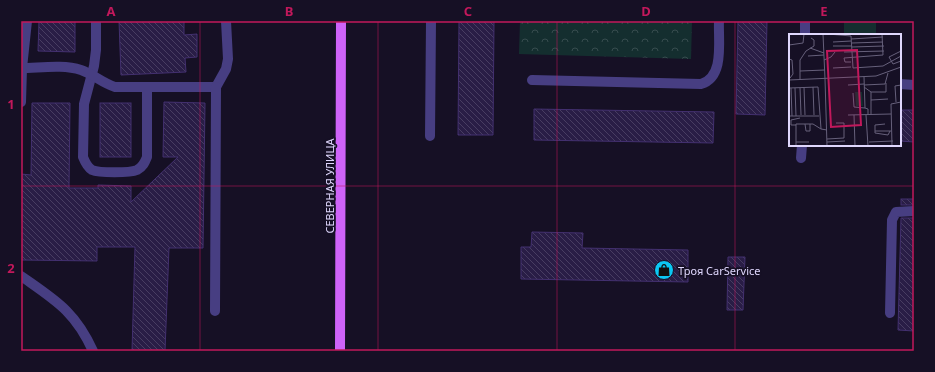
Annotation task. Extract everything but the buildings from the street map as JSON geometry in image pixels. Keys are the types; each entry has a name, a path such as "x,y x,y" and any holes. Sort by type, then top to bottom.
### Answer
{"main road":[{"name":"СЕВЕРНАЯ УЛИЦА","path":"340,351 341,21"}],"lane":[{"path":"21,102 22,68 27,21"},
{"path":"96,21 96,50 92,76 84,104 83,157 87,165 92,170 100,172 130,171 138,170 144,164 147,157 147,87"},
{"path":"215,310 216,87 226,69 228,59 226,21"},
{"path":"430,136 431,21"},
{"path":"532,80 701,84 708,82 714,77 717,68 719,21"},
{"path":"805,34 806,21"},
{"path":"22,68 72,68 82,70 115,87 216,87"},
{"path":"901,84 914,85"},
{"path":"801,158 802,146"},
{"path":"890,313 892,220 896,212 914,211"},
{"path":"21,276 66,309 79,324 93,351"}],"green space":[{"path":"520,21 692,21 691,59 519,54"},
{"path":"844,21 876,21 876,34 844,34"}],"place":[{"name":"Троя CarService","path":"664,270"}]}
